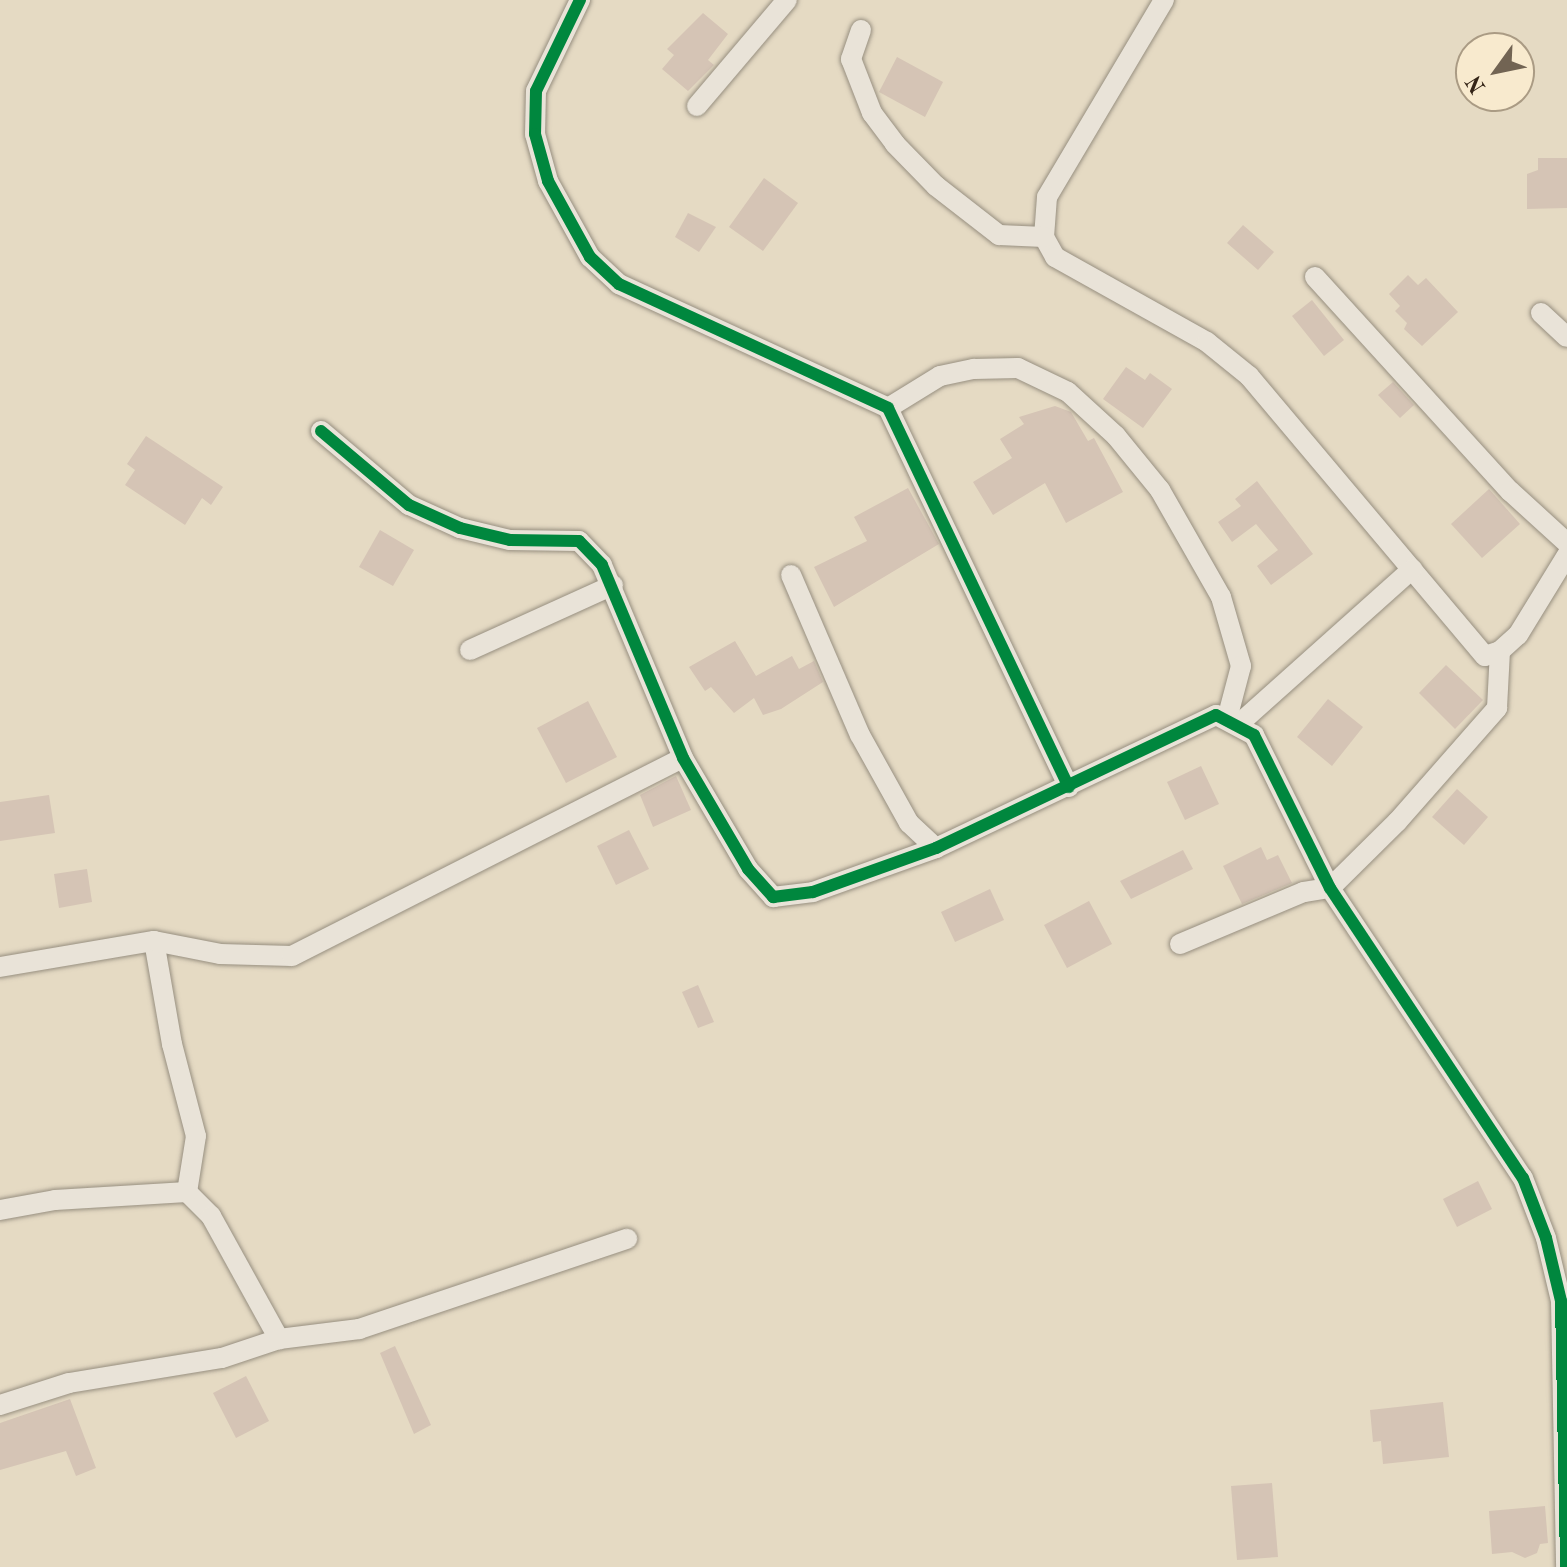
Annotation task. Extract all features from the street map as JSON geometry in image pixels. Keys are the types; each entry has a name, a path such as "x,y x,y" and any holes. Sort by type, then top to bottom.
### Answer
{"street":[{"path":"580,0 536,91 535,134 548,181 590,257 619,284 888,408 1069,787"},
{"path":"697,106 787,0"},
{"path":"1164,0 1047,197 1044,237 1055,257 1207,342 1249,376 1485,656 1500,651 1518,635 1567,555"},
{"path":"861,30 851,59 872,113 895,144 936,186 999,235 1044,237"},
{"path":"1315,277 1510,491 1567,543"},
{"path":"1541,313 1567,337"},
{"path":"888,408 940,376 974,369 1018,368 1068,392 1116,436 1160,490 1221,597 1241,666 1234,721"},
{"path":"321,431 409,505 460,528 510,540 579,541 613,585 683,758 748,869 773,897 813,892 936,848 1216,715 1234,721 1254,735 1330,888 1523,1178 1561,1272 1566,1567"},
{"path":"1234,721 1412,569"},
{"path":"791,575 860,735 909,823 936,848"},
{"path":"470,650 613,585"},
{"path":"1180,944 1304,892 1330,888 1397,822 1497,708 1500,651"},
{"path":"0,967 154,941 220,954 292,956 683,758"},
{"path":"154,941 172,1044 196,1136 187,1192"},
{"path":"0,1210 55,1200 187,1192 211,1216 279,1339"},
{"path":"0,1405 69,1383 222,1358 279,1339 359,1329 627,1239"}],"building":[{"path":"703,13 728,34 708,60 714,65 688,91 662,69 674,55 667,49"},
{"path":"897,57 943,82 925,117 879,92"},
{"path":"1538,158 1567,158 1567,208 1527,209 1527,174 1538,170"},
{"path":"764,178 798,203 763,251 729,227"},
{"path":"688,213 716,227 699,252 675,237"},
{"path":"1243,225 1274,252 1258,270 1227,243"},
{"path":"1408,275 1418,285 1426,278 1458,312 1422,346 1404,329 1407,323 1395,311 1400,306 1389,294"},
{"path":"1312,300 1344,340 1324,356 1292,316"},
{"path":"1126,367 1145,380 1150,373 1172,389 1143,428 1103,399"},
{"path":"1393,382 1414,405 1400,418 1378,395"},
{"path":"1055,406 1071,412 1088,441 1094,438 1123,492 1066,523 1045,483 993,515 973,482 1012,458 1000,439 1024,424 1019,417"},
{"path":"146,436 223,487 211,505 202,498 185,525 125,485 135,470 127,464"},
{"path":"1257,481 1313,554 1271,585 1257,566 1278,550 1256,524 1232,542 1218,522 1241,506 1235,499"},
{"path":"908,488 939,544 834,607 814,567 867,541 854,517"},
{"path":"1489,489 1520,524 1482,558 1451,524"},
{"path":"380,530 414,550 393,586 359,567"},
{"path":"735,641 756,676 792,656 799,669 814,661 823,682 781,709 763,715 754,698 734,713 711,687 705,691 689,667"},
{"path":"1446,665 1483,700 1455,729 1419,693"},
{"path":"1328,699 1363,727 1332,766 1297,737"},
{"path":"588,701 617,757 566,783 537,728"},
{"path":"1201,766 1219,804 1185,820 1167,782"},
{"path":"676,776 691,810 653,827 640,795"},
{"path":"1457,789 1488,817 1464,845 1432,817"},
{"path":"49,795 55,833 0,841 0,802"},
{"path":"629,830 649,869 616,885 597,846"},
{"path":"1261,847 1267,860 1278,855 1292,883 1242,904 1223,866"},
{"path":"1183,850 1193,869 1131,899 1120,881"},
{"path":"87,869 92,902 59,908 54,874"},
{"path":"990,889 1004,920 955,942 941,912"},
{"path":"1089,901 1112,944 1067,968 1044,925"},
{"path":"698,985 714,1022 698,1028 682,992"},
{"path":"1478,1181 1492,1209 1457,1227 1443,1199"},
{"path":"395,1346 431,1425 414,1434 380,1353"},
{"path":"246,1376 269,1421 236,1438 213,1393"},
{"path":"70,1399 96,1468 76,1476 66,1451 0,1470 0,1423"},
{"path":"1443,1402 1449,1457 1383,1464 1381,1441 1373,1442 1370,1410"},
{"path":"1272,1483 1278,1557 1237,1560 1231,1486"},
{"path":"1545,1506 1548,1543 1540,1544 1537,1553 1525,1558 1512,1552 1492,1554 1489,1511"}],"cycle path":[{"path":"580,0 536,91 535,134 548,181 590,257 619,284 888,408 1069,787"},
{"path":"321,431 409,505 460,528 510,540 579,541 602,565 683,758 748,869 773,897 813,892 936,848 1216,715 1254,735 1330,888 1523,1178 1546,1238 1561,1301 1566,1567"}]}
